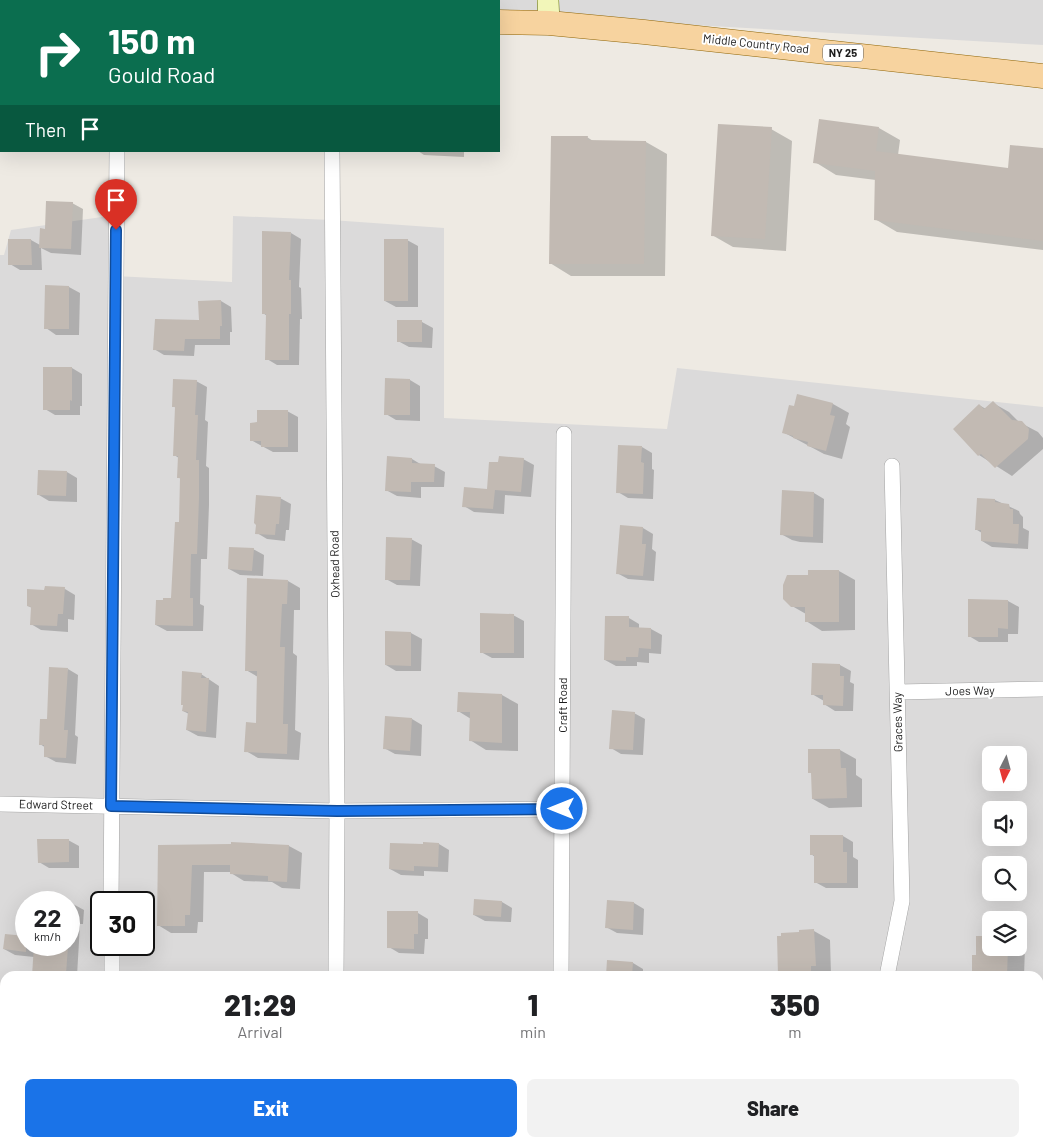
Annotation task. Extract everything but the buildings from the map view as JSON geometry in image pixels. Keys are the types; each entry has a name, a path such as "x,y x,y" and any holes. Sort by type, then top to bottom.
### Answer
{"main road":[{"name":"Middle Country Road","path":"500,22 548,11 733,41 1043,76"}],"street":[{"path":"111,891 117,152"},
{"name":"Oxhead Road","path":"332,152 337,811 336,971"},
{"name":"Craft Road","path":"561,971 564,434"},
{"name":"Graces Way","path":"888,971 902,901 892,466"},
{"name":"Joes Way","path":"898,692 1043,689"},
{"name":"Edward Street","path":"0,804 337,811 562,809"},
{"path":"112,956 112,971"}],"shaded area":[{"path":"500,0 1043,0 1043,45 500,14"},
{"path":"116,215 115,276 232,282 233,216 331,220 444,228 444,418 667,429 677,368 1043,407 1043,971 0,971 0,255 4,255 11,230"}],"route":[{"path":"116,230 111,806 337,811 562,809"}]}
